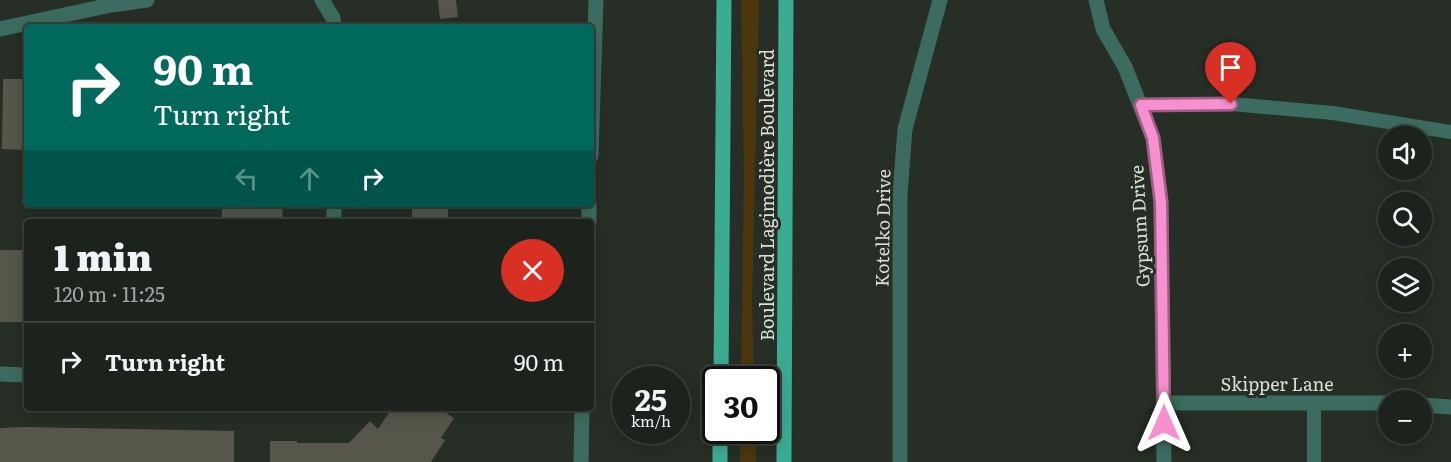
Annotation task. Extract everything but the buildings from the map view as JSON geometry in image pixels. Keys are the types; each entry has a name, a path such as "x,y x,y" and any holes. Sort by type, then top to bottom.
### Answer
{"main road":[{"path":"721,366 724,0"},
{"name":"Boulevard Lagimodière Boulevard","path":"784,462 786,0"},
{"path":"720,444 720,462"}],"street":[{"path":"0,29 111,4 147,0"},
{"path":"322,0 333,18 334,24"},
{"path":"594,62 596,0"},
{"name":"Kotelko Drive","path":"900,462 900,194 906,129 940,0"},
{"name":"Gypsum Drive","path":"1096,0 1103,29 1125,67 1153,138 1161,202 1164,462"},
{"path":"0,374 24,375"},
{"name":"Skipper Lane","path":"1164,403 1378,404"},
{"path":"1432,406 1451,407"},
{"path":"580,462 582,411"}],"lane":[{"path":"1141,105 1243,105 1333,113 1451,132"},
{"path":"1314,403 1314,462"}],"shaded area":[{"path":"741,0 759,0 752,307 754,366 741,366 744,177"},
{"path":"741,444 755,444 756,462 740,462"}],"route":[{"path":"1164,423 1161,202 1153,138 1141,105 1231,104"}]}
